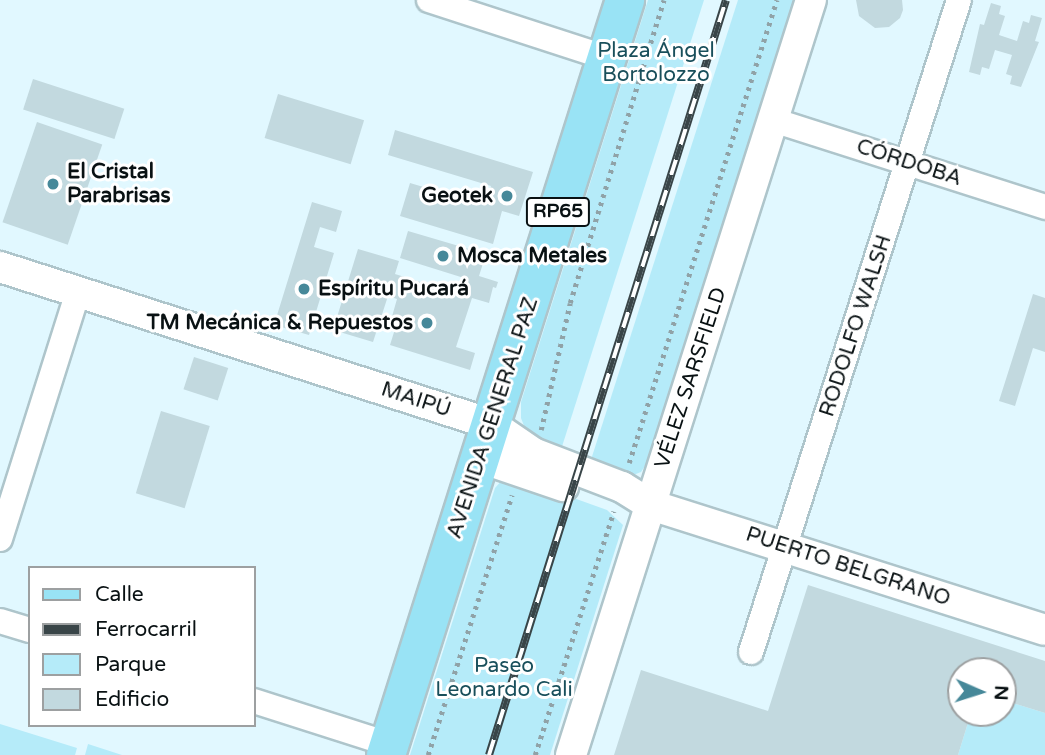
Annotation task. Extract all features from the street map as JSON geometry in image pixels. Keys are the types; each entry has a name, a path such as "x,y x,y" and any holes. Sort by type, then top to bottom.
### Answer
{"main road":[{"name":"AVENIDA GENERAL PAZ","path":"388,749 625,0"}],"street":[{"path":"429,0 607,58"},
{"name":"VÉLEZ SARSFIELD","path":"571,755 811,0"},
{"name":"RODOLFO WALSH","path":"751,652 959,0"},
{"name":"CÓRDOBA","path":"773,120 1045,206"},
{"name":"MAIPÚ","path":"0,267 78,292 486,441 529,463 651,505"},
{"path":"0,539 78,292"},
{"name":"PUERTO BELGRANO","path":"651,505 1045,630"},
{"path":"0,621 28,629"},
{"path":"256,702 388,749"}],"path":[{"path":"428,755 498,535 529,463 545,414 570,303 664,0"},
{"path":"536,755 777,0"}],"green space":[{"name":"Plaza Ángel Bortolozzo","path":"648,0 704,0 559,456 526,431 521,418 521,402"},
{"path":"738,0 795,0 649,460 641,472 628,477 589,466"},
{"name":"Paseo Leonardo Cali","path":"515,477 607,510 623,525 550,755 410,755 495,488 504,478"},
{"path":"1017,704 1045,713 1045,755 958,755 967,727 1017,727"},
{"path":"0,724 77,748 75,755 0,755"},
{"path":"88,744 122,755 85,755"}],"building":[{"path":"856,0 902,0 903,10 900,18 889,27 875,28 859,16"},
{"path":"991,3 1001,6 999,14 1005,16 999,35 1017,41 1023,21 1029,23 1031,15 1042,18 1035,41 1039,42 1021,87 1010,84 1012,76 1006,74 1012,55 995,50 989,69 982,67 980,75 969,72 980,24 984,25"},
{"path":"33,79 124,109 114,139 23,109"},
{"path":"278,94 364,120 351,164 265,138"},
{"name":"El Cristal Parabrisas","path":"37,122 102,144 68,245 2,222"},
{"path":"395,130 533,172 519,216 502,211 493,244 400,216 410,183 484,205 491,186 388,155"},
{"name":"Espíritu Pucará","path":"312,202 342,211 336,232 320,227 314,247 334,253 309,335 274,325"},
{"path":"408,231 486,254 479,276 498,282 496,288 493,287 489,303 472,298 456,347 475,353 470,370 390,345 395,329 389,327 397,299 388,296 373,342 333,330 358,249 399,261 395,274 459,294 464,278 400,258"},
{"path":"1033,294 1045,298 1045,352 1033,348 1015,406 999,401"},
{"path":"194,357 228,368 218,400 183,389"},
{"path":"161,411 210,426 185,508 136,493"},
{"path":"808,585 1045,661 1045,713 1017,704 1017,657 947,657 947,727 967,727 958,755 614,755 641,670 768,711"}],"railway":[{"path":"489,755 726,0"}],"place":[{"name":"El Cristal Parabrisas","path":"53,184"},
{"name":"Geotek","path":"507,196"},
{"name":"Mosca Metales","path":"443,256"},
{"name":"Espíritu Pucará","path":"304,289"},
{"name":"TM Mecánica & Repuestos","path":"427,323"}]}
